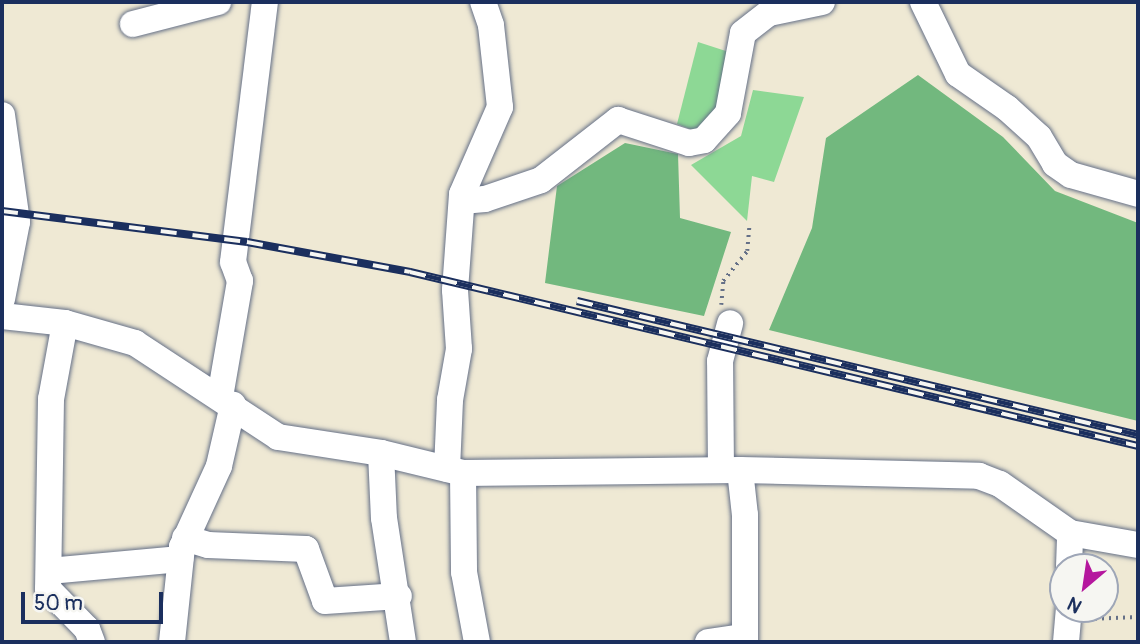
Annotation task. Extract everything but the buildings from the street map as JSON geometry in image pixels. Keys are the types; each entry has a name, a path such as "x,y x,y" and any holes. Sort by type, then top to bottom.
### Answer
{"street":[{"path":"133,24 218,2"},
{"path":"172,642 182,549 219,466 240,281 233,262 265,2"},
{"path":"477,642 464,572 450,400 459,349 455,290 462,201 500,107 491,25 483,2"},
{"path":"462,201 485,199 541,180 618,120 634,121 689,143 704,140 728,113 743,33 769,13 822,2"},
{"path":"923,2 958,74 1007,108 1039,138 1055,164 1071,175 1138,194"},
{"path":"2,114 17,222 2,299"},
{"path":"2,316 65,323 135,343 278,437 381,453 455,471 730,470 979,476 1009,490 1070,533 1138,545"},
{"path":"65,323 51,399 48,589 88,629 92,642"},
{"path":"708,642 745,640 745,515 730,470 720,362 730,323"},
{"path":"381,453 384,518 399,596 403,642"},
{"path":"1069,553 1070,533"},
{"path":"49,571 208,545 306,549 325,601 399,596"}],"path":[{"path":"730,323 720,293 723,281 747,251 749,228"},
{"path":"1068,624 1138,617"}],"green space":[{"path":"698,42 732,53 718,116 703,134 677,124"},
{"path":"918,75 1003,137 1055,191 1138,223 1138,421 769,330 812,228 826,138"},
{"path":"753,90 804,97 774,182 752,176 747,221 691,165 741,136"},
{"path":"625,143 678,154 680,218 731,232 704,316 545,283 557,186"}],"railway":[{"path":"2,211 247,242 410,272 1138,446"},
{"path":"577,301 1138,435"}]}
